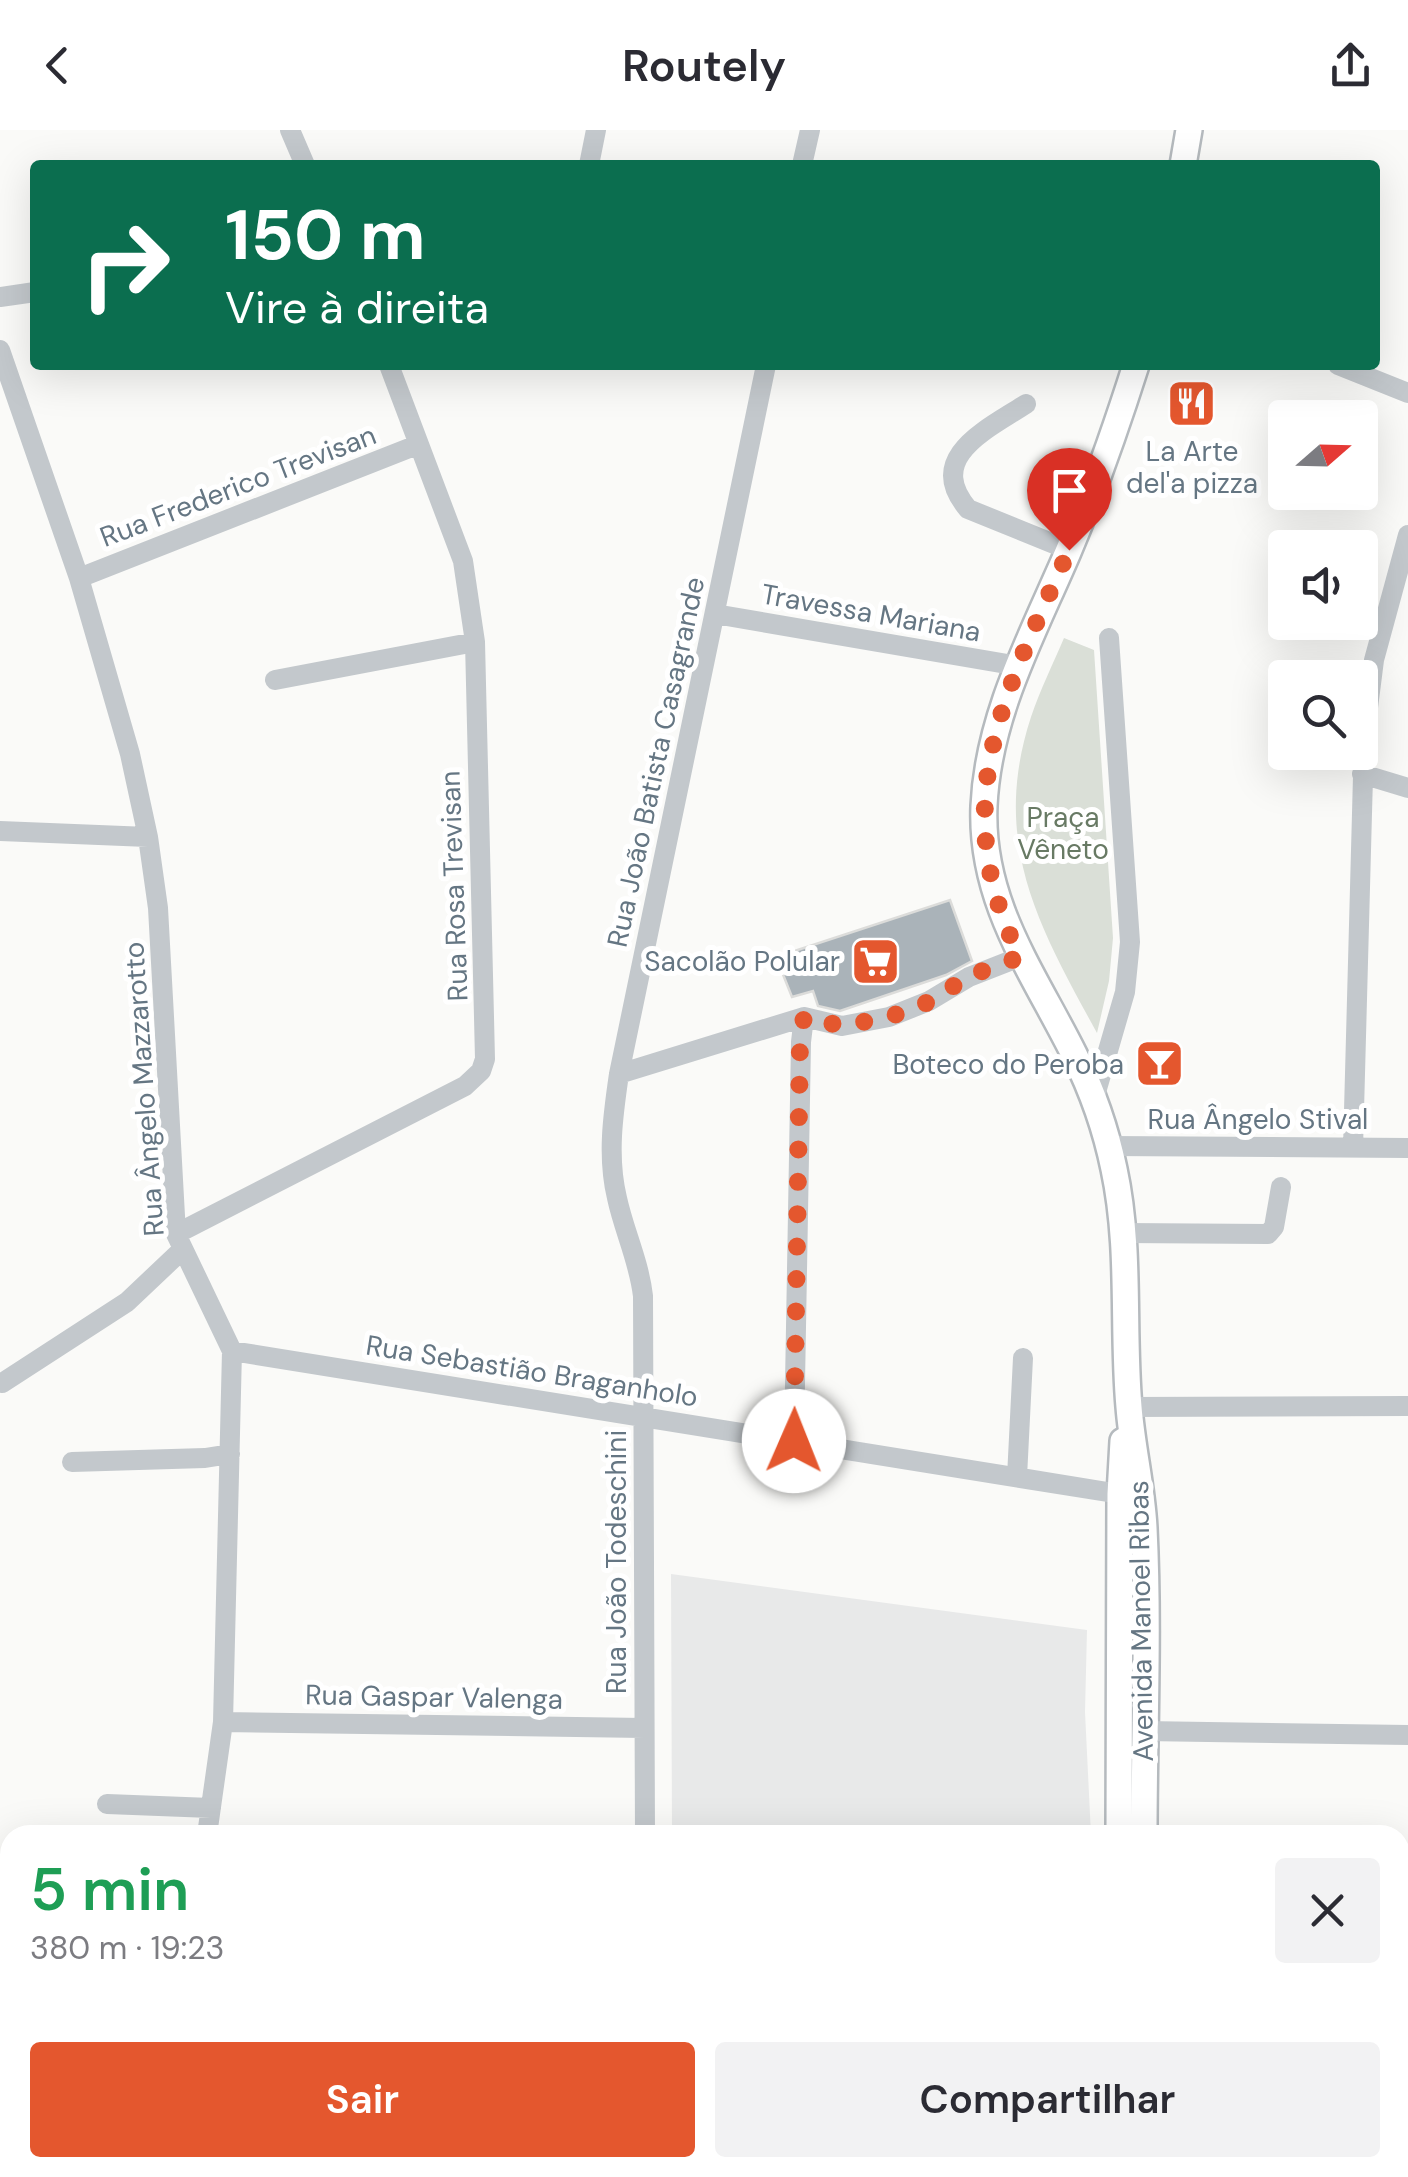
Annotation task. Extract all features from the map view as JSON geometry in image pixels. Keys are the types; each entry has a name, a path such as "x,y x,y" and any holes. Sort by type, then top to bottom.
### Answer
{"main road":[{"path":"1184,160 1190,130"},
{"name":"Avenida Manoel Ribas","path":"1134,370 1099,475 1018,666 991,750 984,833 990,880 1020,957 1073,1052 1094,1099 1108,1146 1123,1233 1129,1407 1144,1526 1144,1825"},
{"name":"Avenida Manoel Ribas","path":"1120,1825 1120,1494 1129,1407"}],"street":[{"path":"290,130 304,160"},
{"path":"590,160 596,130"},
{"path":"803,160 810,130"},
{"path":"0,296 30,293"},
{"name":"Rua Ângelo Mazzarotto","path":"2,359 78,578 124,728 148,838 158,908 179,1242 232,1351 224,1722 208,1825"},
{"name":"Rua Rosa Trevisan","path":"179,1242 465,1086 481,1072 486,1042 474,642 464,561 391,370"},
{"name":"Rua João Batista Casagrande","path":"612,1172 618,1074 762,370"},
{"path":"1351,370 1408,392"},
{"path":"1026,404 962,450 954,462 958,497 968,510 1069,550"},
{"name":"Rua Frederico Trevisan","path":"78,578 417,445"},
{"path":"1353,1148 1362,774 1374,660 1408,535"},
{"name":"Travessa Mariana","path":"714,614 1018,666"},
{"path":"1094,1099 1125,992 1130,942 1109,638"},
{"path":"275,680 474,642"},
{"path":"1362,774 1408,788"},
{"path":"0,831 148,838"},
{"path":"618,1074 804,1017 842,1026 889,1017 929,1002 969,976 1020,957"},
{"path":"794,1441 800,1042 804,1017"},
{"name":"Rua Ângelo Stival","path":"1108,1146 1408,1148"},
{"name":"Rua João Todeschini","path":"612,1172 641,1280 645,1825"},
{"path":"1123,1233 1268,1234 1274,1227 1281,1187"},
{"path":"2,1382 126,1302 179,1242"},
{"name":"Rua Sebastião Braganholo","path":"232,1351 1120,1494"},
{"path":"1017,1477 1023,1358"},
{"path":"1129,1407 1408,1406"},
{"path":"72,1462 230,1454"},
{"name":"Rua Gaspar Valenga","path":"224,1722 644,1728"},
{"path":"1144,1731 1408,1735"},
{"path":"107,1804 211,1808"}],"shaded area":[{"path":"671,1574 1087,1630 1085,1712 1091,1825 672,1825"}],"green space":[{"name":"Praça Vêneto","path":"1064,638 1094,650 1113,938 1109,981 1097,1033 1040,919 1019,844 1016,804 1020,762 1031,717"}],"building":[{"name":"Sacolão Polular","path":"950,900 972,961 946,975 840,1011 818,1006 813,991 792,997 776,957"}],"place":[{"name":"La Arte del'a pizza","path":"1192,403"},
{"name":"Sacolão Polular","path":"875,961"},
{"name":"Boteco do Peroba","path":"1159,1064"}],"route":[{"path":"794,1441 800,1042 804,1017 842,1026 889,1017 929,1002 969,976 1020,957 990,880 984,833 986,779 1006,696 1069,550"}]}
